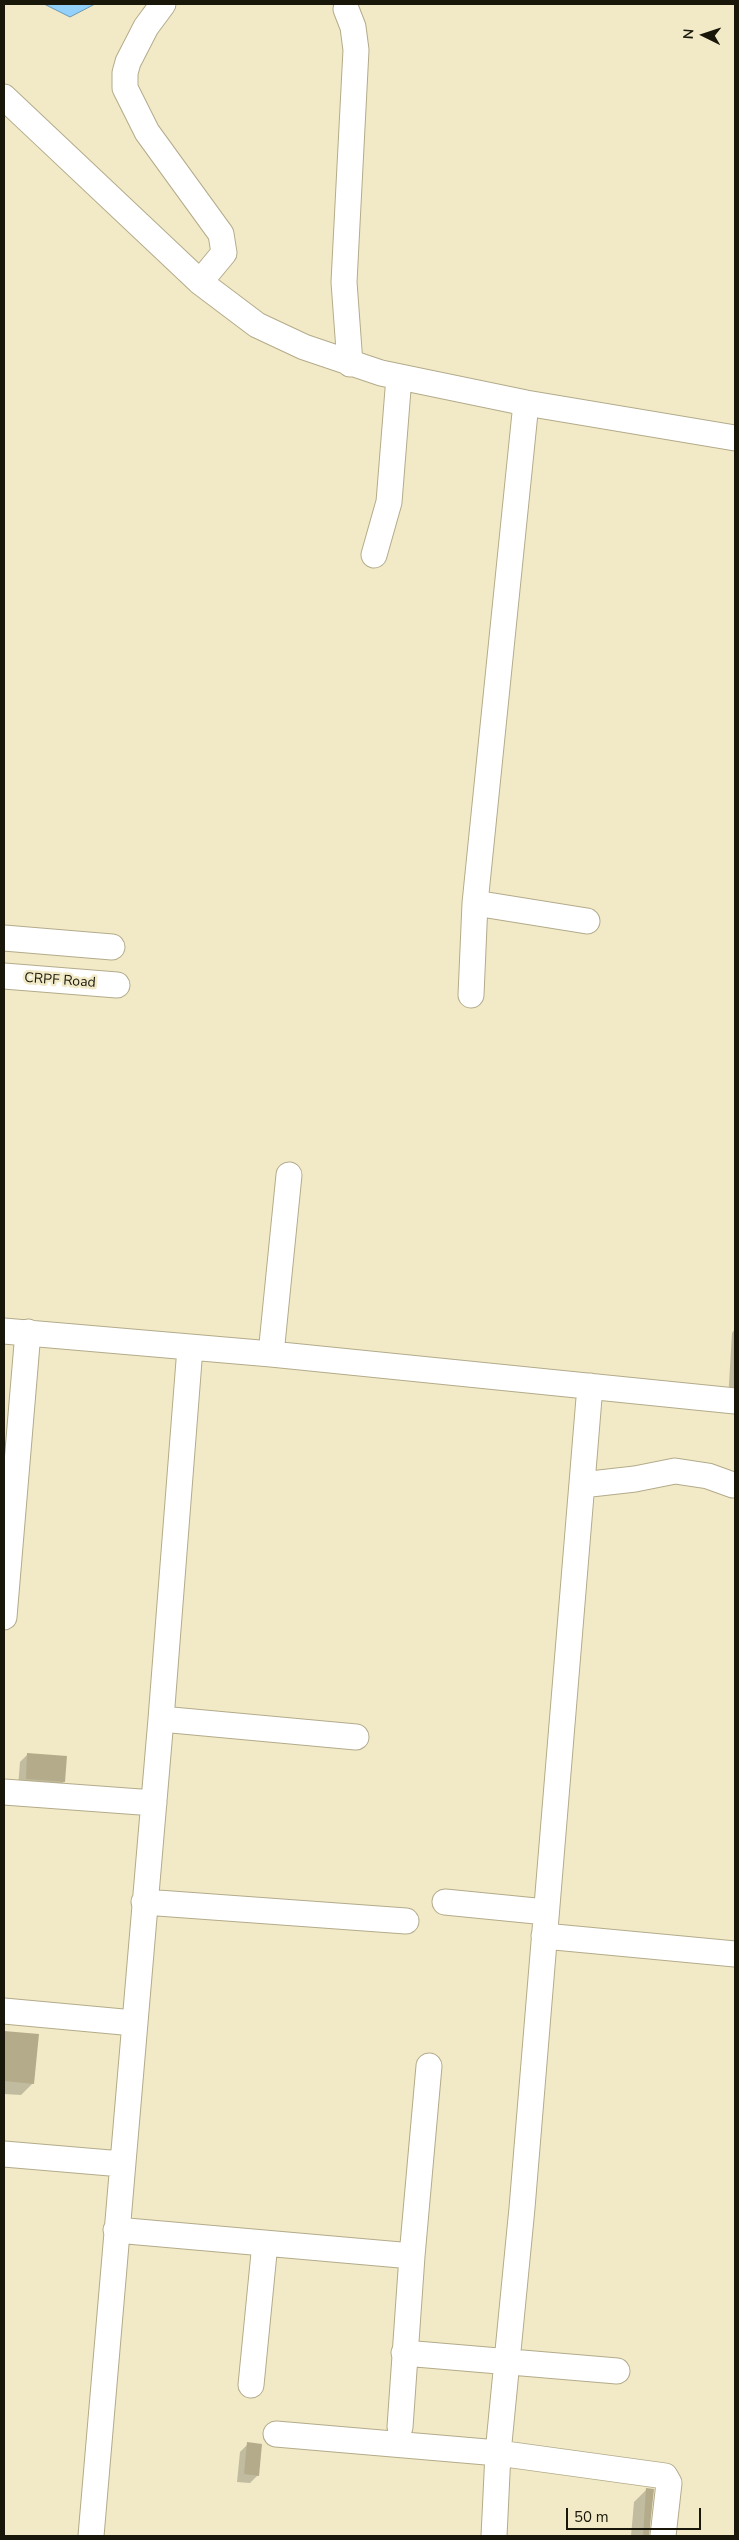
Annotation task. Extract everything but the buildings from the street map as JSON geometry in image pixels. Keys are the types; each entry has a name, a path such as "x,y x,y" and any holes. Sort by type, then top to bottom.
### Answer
{"street":[{"path":"163,4 146,27 128,62 125,74 125,88 147,132 222,234 224,253 200,282"},
{"path":"346,9 353,27 356,50 344,282 350,364"},
{"path":"4,97 200,282 257,325 304,347 350,364 399,377 526,403 735,438"},
{"path":"374,555 389,502 399,377"},
{"path":"471,995 474,903 526,403"},
{"path":"474,903 587,921"},
{"path":"4,938 112,947"},
{"name":"CRPF Road","path":"4,976 117,985"},
{"path":"272,1354 289,1175"},
{"path":"4,1330 272,1354 735,1400"},
{"path":"4,1616 10,1472 28,1332"},
{"path":"91,2536 161,1719 190,1348"},
{"path":"494,2536 498,2453 508,2363 590,1386"},
{"path":"582,1485 635,1479 675,1470 708,1476 732,1485"},
{"path":"161,1719 356,1737"},
{"path":"4,1792 154,1803"},
{"path":"144,1902 406,1921"},
{"path":"446,1902 546,1912"},
{"path":"544,1936 735,1954"},
{"path":"4,2011 134,2023"},
{"path":"400,2427 412,2256 430,2066"},
{"path":"4,2154 122,2164"},
{"path":"116,2230 412,2256"},
{"path":"251,2385 265,2243"},
{"path":"404,2353 618,2371"},
{"path":"276,2434 498,2453 665,2476 669,2483 663,2536"}],"water":[{"path":"44,4 95,4 70,17"}]}
